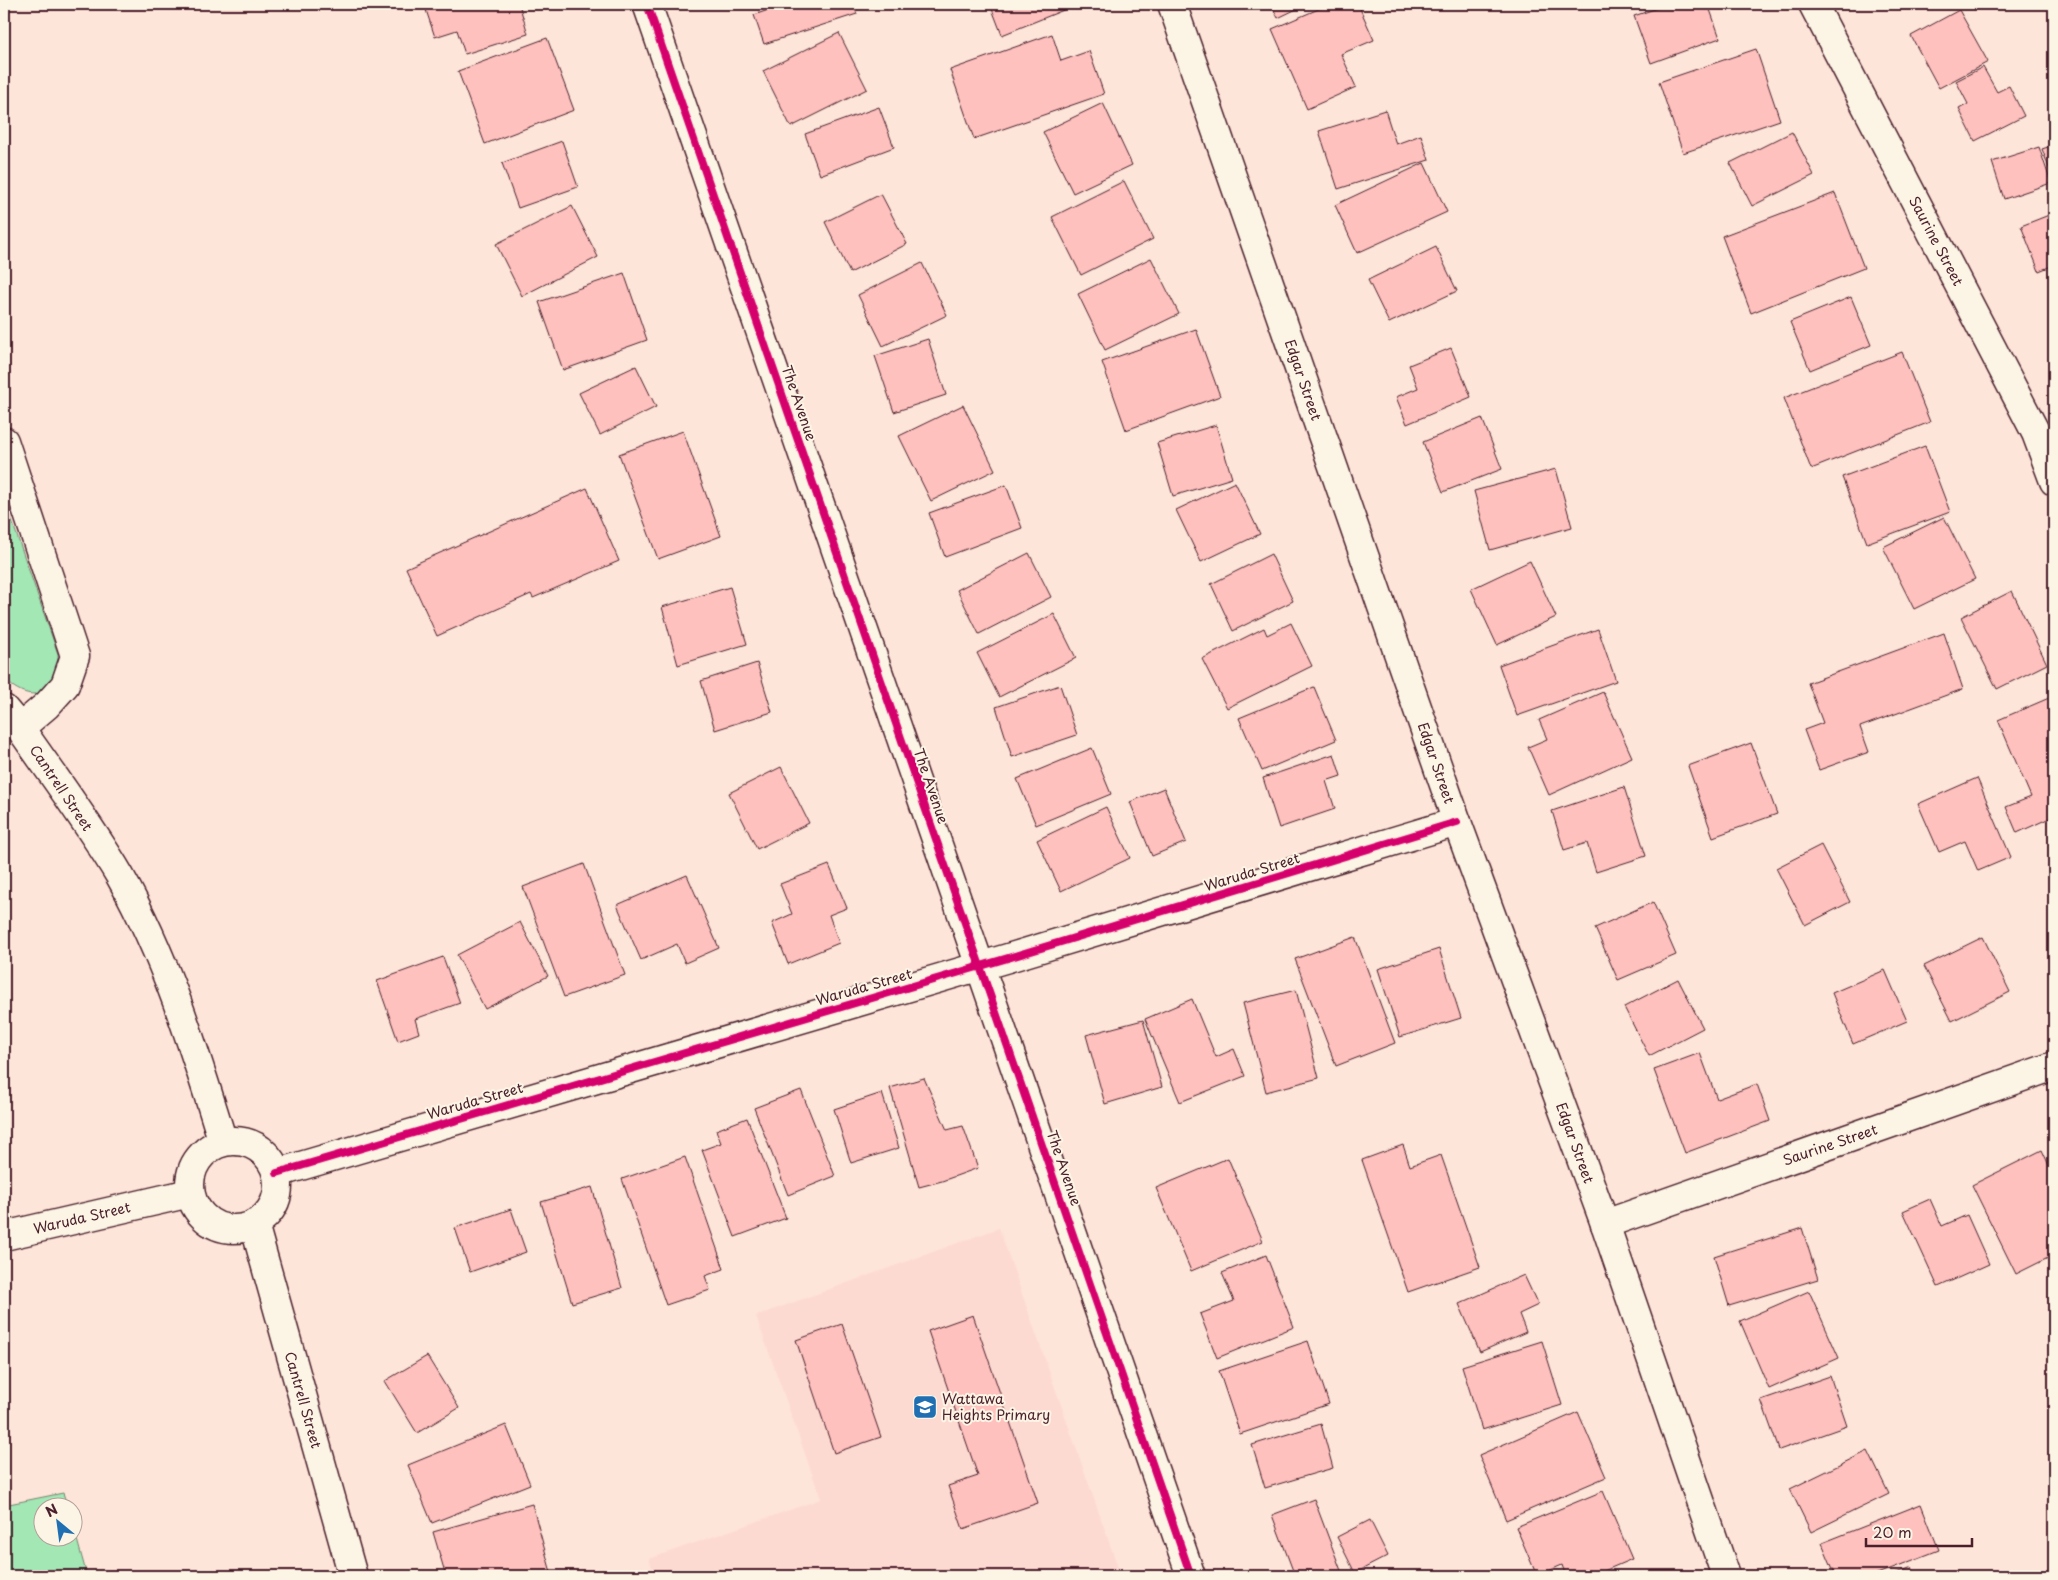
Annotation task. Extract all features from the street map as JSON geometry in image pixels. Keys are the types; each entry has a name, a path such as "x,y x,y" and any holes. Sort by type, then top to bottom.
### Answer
{"street":[{"name":"The Avenue","path":"647,4 1190,1576"},
{"name":"Edgar Street","path":"1172,4 1457,822 1605,1224 1726,1576"},
{"name":"Saurine Street","path":"1813,4 2036,433 2054,481"},
{"name":"Cantrell Street","path":"4,441 75,656 65,685 47,705 12,718 93,834 124,885 145,928 177,1005 223,1142"},
{"name":"Waruda Street","path":"277,1173 980,966 1457,822"},
{"name":"Saurine Street","path":"1605,1224 2054,1066"},
{"path":"237,1141 250,1144 262,1150 271,1161 277,1173 278,1191 272,1208 264,1218 241,1229 227,1229 214,1225 203,1217 195,1206 190,1193 190,1180 193,1168 200,1156 223,1142 237,1141"},
{"name":"Waruda Street","path":"4,1236 190,1193"},
{"name":"Cantrell Street","path":"254,1224 353,1576"}],"shaded area":[{"name":"Wattawa Heights Primary","path":"999,1228 1121,1576 655,1576 649,1559 821,1499 756,1316"}],"green space":[{"path":"4,498 58,654 59,675 48,689 41,693 23,692 12,686 4,678"},
{"path":"63,1493 65,1498 38,1498"},
{"path":"32,1499 32,1548 79,1548 87,1576 4,1576 4,1505"}],"building":[{"path":"437,4 519,4 528,34 465,54 457,30 435,37 425,7"},
{"path":"776,4 853,4 857,14 764,44 754,15 777,7"},
{"path":"1005,4 1069,4 1071,7 1002,35 992,9"},
{"path":"1271,4 1307,4 1278,18"},
{"path":"1330,4 1358,4 1374,40 1341,54 1356,87 1307,109 1272,29"},
{"path":"1669,4 1708,4 1720,38 1651,63 1634,16"},
{"path":"1959,10 1988,62 1939,88 1911,36"},
{"path":"839,33 867,89 791,127 763,71"},
{"path":"1052,34 1061,61 1089,51 1104,94 974,139 950,70"},
{"path":"547,38 574,110 485,144 458,71"},
{"path":"1756,49 1780,120 1683,153 1659,82"},
{"path":"1983,67 1997,92 2009,86 2024,116 1975,141 1959,109 1968,104 1956,81"},
{"path":"1103,103 1132,165 1073,193 1043,132"},
{"path":"879,107 894,147 820,175 805,134"},
{"path":"1385,110 1396,144 1421,135 1429,160 1338,189 1319,131"},
{"path":"1792,132 1814,175 1752,206 1730,163"},
{"path":"562,141 578,187 518,208 502,163"},
{"path":"2054,145 2054,181 2042,149"},
{"path":"2039,147 2051,183 2004,199 1992,162"},
{"path":"1424,163 1447,212 1357,253 1335,205"},
{"path":"1124,181 1153,239 1081,275 1052,217"},
{"path":"1835,193 1864,268 1751,313 1722,236"},
{"path":"881,194 907,244 850,273 825,222"},
{"path":"572,206 598,257 522,296 496,244"},
{"path":"2054,213 2054,265 2039,271 2021,226"},
{"path":"1436,247 1457,291 1389,323 1368,280"},
{"path":"1151,258 1179,314 1105,350 1078,294"},
{"path":"922,263 947,315 883,346 858,295"},
{"path":"624,273 647,340 563,370 539,302"},
{"path":"1851,297 1871,345 1810,370 1790,322"},
{"path":"1196,329 1220,396 1126,430 1102,362"},
{"path":"928,339 946,395 894,412 875,356"},
{"path":"1451,348 1471,397 1407,424 1396,397 1418,388 1409,365"},
{"path":"1902,352 1930,422 1811,469 1784,398"},
{"path":"636,366 656,407 600,435 579,393"},
{"path":"963,405 995,470 931,501 899,436"},
{"path":"1482,418 1502,469 1443,492 1423,442"},
{"path":"1216,425 1232,478 1173,496 1157,443"},
{"path":"683,431 721,536 658,559 619,454"},
{"path":"1925,446 1950,512 1867,543 1842,477"},
{"path":"1556,469 1572,527 1490,550 1474,491"},
{"path":"1235,482 1260,534 1201,562 1176,510"},
{"path":"1006,485 1022,528 945,557 929,513"},
{"path":"587,488 619,561 533,598 531,594 437,636 406,568"},
{"path":"1944,517 1975,579 1914,609 1883,547"},
{"path":"1029,553 1051,597 979,634 957,590"},
{"path":"1271,554 1293,601 1233,631 1211,584"},
{"path":"1530,561 1556,617 1497,645 1471,589"},
{"path":"730,587 747,644 678,665 662,607"},
{"path":"2012,591 2047,664 1997,689 1961,617"},
{"path":"1054,614 1076,658 999,697 977,653"},
{"path":"1291,623 1312,666 1227,708 1202,659 1264,628 1267,635"},
{"path":"1598,629 1616,681 1517,716 1499,665"},
{"path":"1944,633 1963,689 1860,727 1869,752 1819,770 1804,730 1823,723 1808,683"},
{"path":"757,663 772,712 715,730 701,681"},
{"path":"1060,685 1077,735 1012,757 996,707"},
{"path":"1314,687 1336,740 1262,771 1239,718"},
{"path":"1603,692 1632,757 1549,795 1528,747 1547,739 1539,720"},
{"path":"2049,698 2054,710 2054,816 2017,833 2006,807 2031,797 1998,720"},
{"path":"1751,743 1777,814 1713,837 1688,766"},
{"path":"1092,748 1111,794 1036,825 1017,779"},
{"path":"1334,754 1341,776 1326,781 1335,809 1279,828 1263,778"},
{"path":"781,767 809,823 757,849 729,793"},
{"path":"1977,778 2011,857 1978,871 1965,841 1939,852 1918,804"},
{"path":"1624,787 1646,856 1596,872 1587,843 1564,850 1552,811"},
{"path":"1164,788 1186,842 1152,856 1130,802"},
{"path":"1106,807 1130,858 1061,891 1037,840"},
{"path":"1821,845 1850,902 1805,925 1776,868"},
{"path":"584,864 625,975 564,997 523,887"},
{"path":"829,865 847,908 829,915 839,943 788,964 772,923 792,914 780,884"},
{"path":"687,875 719,948 685,963 677,944 641,960 617,905"},
{"path":"1653,902 1676,955 1618,980 1595,928"},
{"path":"520,922 548,976 485,1009 457,955"},
{"path":"1355,937 1395,1043 1336,1066 1295,959"},
{"path":"1983,937 2010,992 1952,1021 1924,966"},
{"path":"1439,949 1461,1018 1400,1037 1378,969"},
{"path":"443,957 460,1003 415,1019 419,1033 398,1041 377,981"},
{"path":"1885,970 1907,1021 1853,1044 1832,993"},
{"path":"1678,979 1703,1028 1649,1056 1624,1007"},
{"path":"1296,990 1319,1078 1266,1092 1243,1003"},
{"path":"1192,999 1216,1057 1234,1049 1245,1076 1180,1102 1145,1019"},
{"path":"1143,1020 1162,1087 1105,1104 1086,1035"},
{"path":"1700,1053 1717,1099 1757,1084 1770,1121 1685,1153 1654,1070"},
{"path":"924,1078 947,1130 963,1126 978,1168 919,1187 890,1088"},
{"path":"801,1090 835,1176 788,1195 754,1108"},
{"path":"882,1093 899,1148 851,1163 834,1109"},
{"path":"747,1118 786,1218 735,1237 702,1150 721,1143 716,1130"},
{"path":"1403,1145 1410,1166 1441,1155 1480,1267 1408,1292 1362,1160"},
{"path":"2042,1150 2054,1176 2054,1255 2016,1274 1972,1185"},
{"path":"685,1157 724,1269 705,1276 710,1290 666,1305 622,1179"},
{"path":"1228,1158 1263,1241 1191,1271 1156,1188"},
{"path":"592,1187 622,1288 572,1303 541,1202"},
{"path":"1930,1199 1942,1226 1967,1215 1989,1264 1938,1287 1903,1211"},
{"path":"511,1209 526,1252 470,1272 455,1228"},
{"path":"1802,1228 1818,1279 1729,1306 1714,1256"},
{"path":"1266,1255 1294,1327 1217,1358 1200,1314 1234,1301 1222,1273"},
{"path":"1524,1275 1538,1305 1519,1314 1526,1332 1480,1352 1459,1304"},
{"path":"1809,1291 1839,1358 1769,1389 1740,1321"},
{"path":"973,1315 1038,1503 963,1529 948,1486 978,1476 928,1331"},
{"path":"842,1324 881,1437 834,1453 796,1340"},
{"path":"1308,1341 1329,1404 1240,1434 1219,1371"},
{"path":"1542,1341 1562,1405 1482,1430 1462,1366"},
{"path":"427,1356 459,1408 417,1433 385,1381"},
{"path":"1830,1376 1847,1426 1779,1450 1761,1400"},
{"path":"1578,1412 1606,1477 1506,1520 1479,1455"},
{"path":"1321,1424 1333,1468 1265,1488 1252,1445"},
{"path":"506,1425 530,1484 432,1523 408,1465"},
{"path":"1868,1451 1889,1494 1811,1532 1790,1489"},
{"path":"1603,1491 1632,1559 1592,1576 1566,1576 1562,1565 1537,1576 1516,1527"},
{"path":"1314,1499 1343,1576 1295,1576 1272,1515"},
{"path":"532,1504 552,1576 446,1576 433,1532"},
{"path":"1921,1504 1939,1550 1872,1576 1836,1576 1822,1543"},
{"path":"1370,1520 1388,1556 1355,1573 1337,1537"},
{"path":"1912,1567 1916,1576 1889,1576"}],"cycle path":[{"path":"647,4 1191,1576"},
{"path":"277,1173 1008,958 1457,822"}],"place":[{"name":"Wattawa Heights Primary","path":"925,1407"}]}
